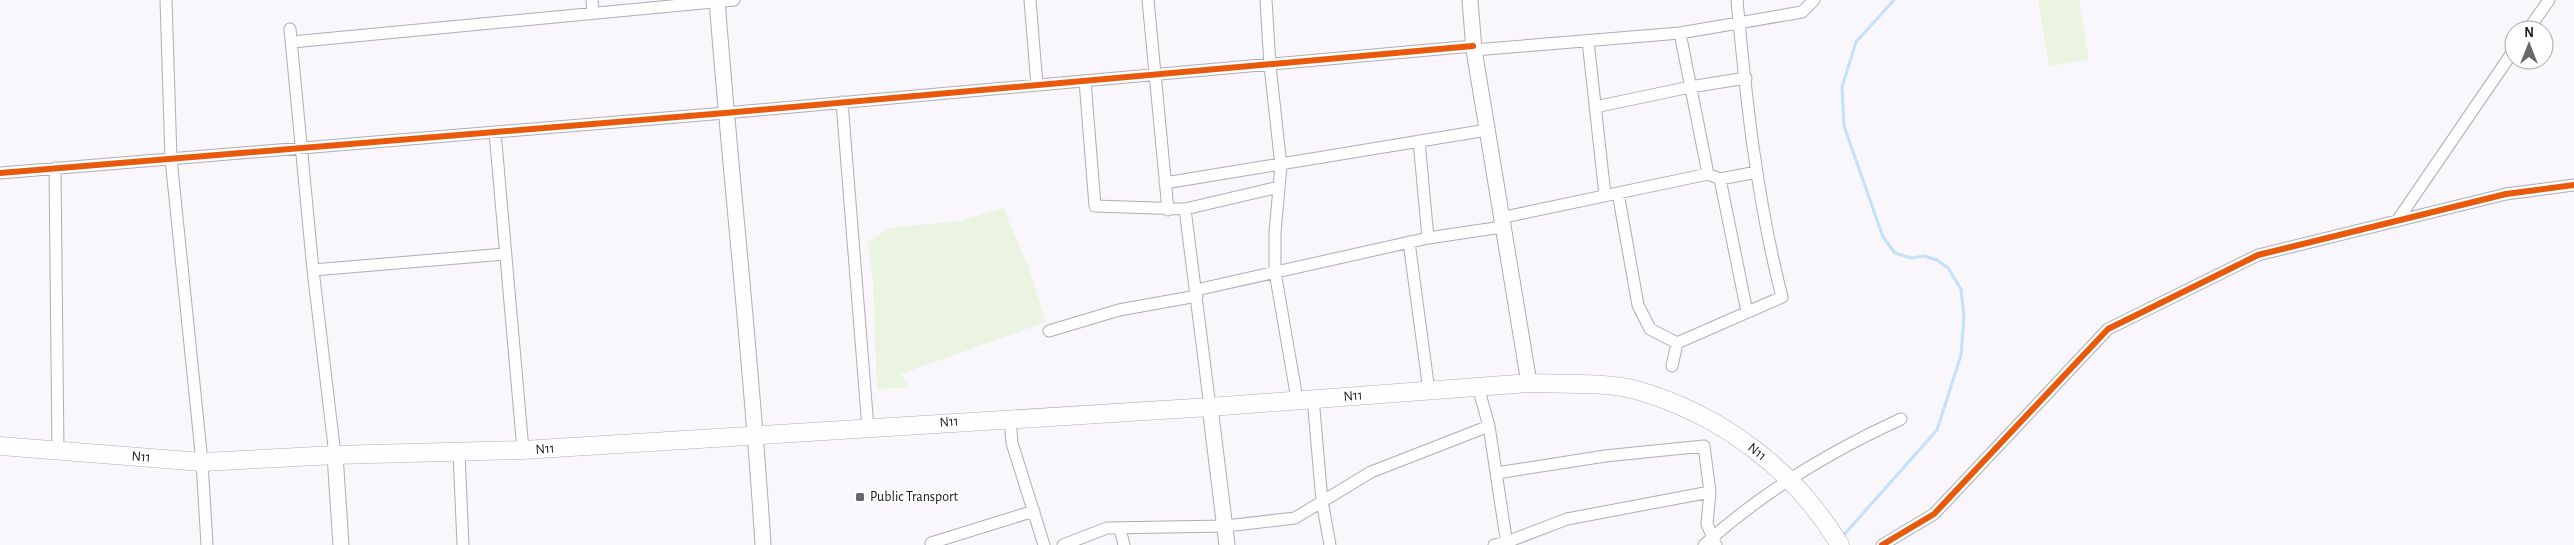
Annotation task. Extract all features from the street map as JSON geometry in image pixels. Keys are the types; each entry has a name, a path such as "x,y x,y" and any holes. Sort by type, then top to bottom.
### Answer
{"main road":[{"name":"N11","path":"0,446 202,462 335,455 459,453 1210,407 1529,383 1634,389 1690,410 1735,434 1792,480 1829,527 1840,545"}],"street":[{"path":"166,0 171,159 202,462 206,545"},
{"path":"592,0 593,13"},
{"path":"292,42 734,0"},
{"path":"1030,0 1037,85"},
{"path":"1148,0 1168,210"},
{"path":"1266,0 1270,66 1281,166 1275,272 1305,399 1330,545"},
{"path":"1470,0 1474,48 1501,222 1529,383"},
{"path":"1677,343 1782,297 1770,247 1757,172 1737,0"},
{"path":"2535,20 2549,0"},
{"path":"717,1 725,113 756,435 763,545"},
{"path":"0,173 725,113 1154,74 1680,33 1802,12 1811,1"},
{"path":"290,29 313,270 335,455 341,545"},
{"path":"1680,33 1708,174"},
{"path":"1588,41 1605,196"},
{"path":"2396,221 2504,64"},
{"path":"1595,107 1690,87 1746,78"},
{"path":"1085,81 1095,206 1168,210 1185,209 1279,187"},
{"path":"842,102 868,428"},
{"path":"1165,184 1487,130"},
{"path":"494,132 523,450"},
{"path":"1420,141 1428,238"},
{"path":"55,168 58,452"},
{"path":"1049,331 1119,310 1196,293 1275,272 1501,222 1618,193 1708,174 1720,179 1757,172"},
{"path":"1720,179 1747,312"},
{"path":"1882,545 1934,514 2108,329 2258,255 2506,194 2574,185"},
{"path":"1618,193 1638,305 1650,329 1677,343"},
{"path":"1185,209 1227,545"},
{"path":"1409,242 1429,391"},
{"path":"313,270 505,254"},
{"path":"1672,366 1677,343"},
{"path":"1478,387 1489,426 1507,544"},
{"path":"1010,418 1012,444 1044,545"},
{"path":"1704,545 1715,540 1733,518 1838,450 1901,419"},
{"path":"1063,545 1108,528 1226,526 1295,518 1371,472 1489,426"},
{"path":"1497,473 1606,456 1704,446 1710,492 1707,524 1715,540"},
{"path":"459,453 463,545"},
{"path":"1494,545 1507,544 1567,519 1710,492"},
{"path":"932,545 931,543 1034,511"},
{"path":"1120,529 1124,545"}],"green space":[{"path":"2038,0 2079,0 2089,60 2049,66"},
{"path":"1003,208 1028,266 1046,322 901,374 911,387 877,389 873,281 868,243 889,228 960,221"}],"waterway":[{"path":"1842,537 1937,430 1961,355 1964,316 1961,289 1948,268 1937,260 1924,256 1911,258 1895,253 1883,237 1844,126 1842,87 1856,42 1894,0"}],"cycle path":[{"path":"0,173 725,113 1473,46"},
{"path":"1882,545 1934,514 2108,329 2258,255 2506,194 2574,185"}],"place":[{"name":"Public Transport","path":"860,497"}]}
